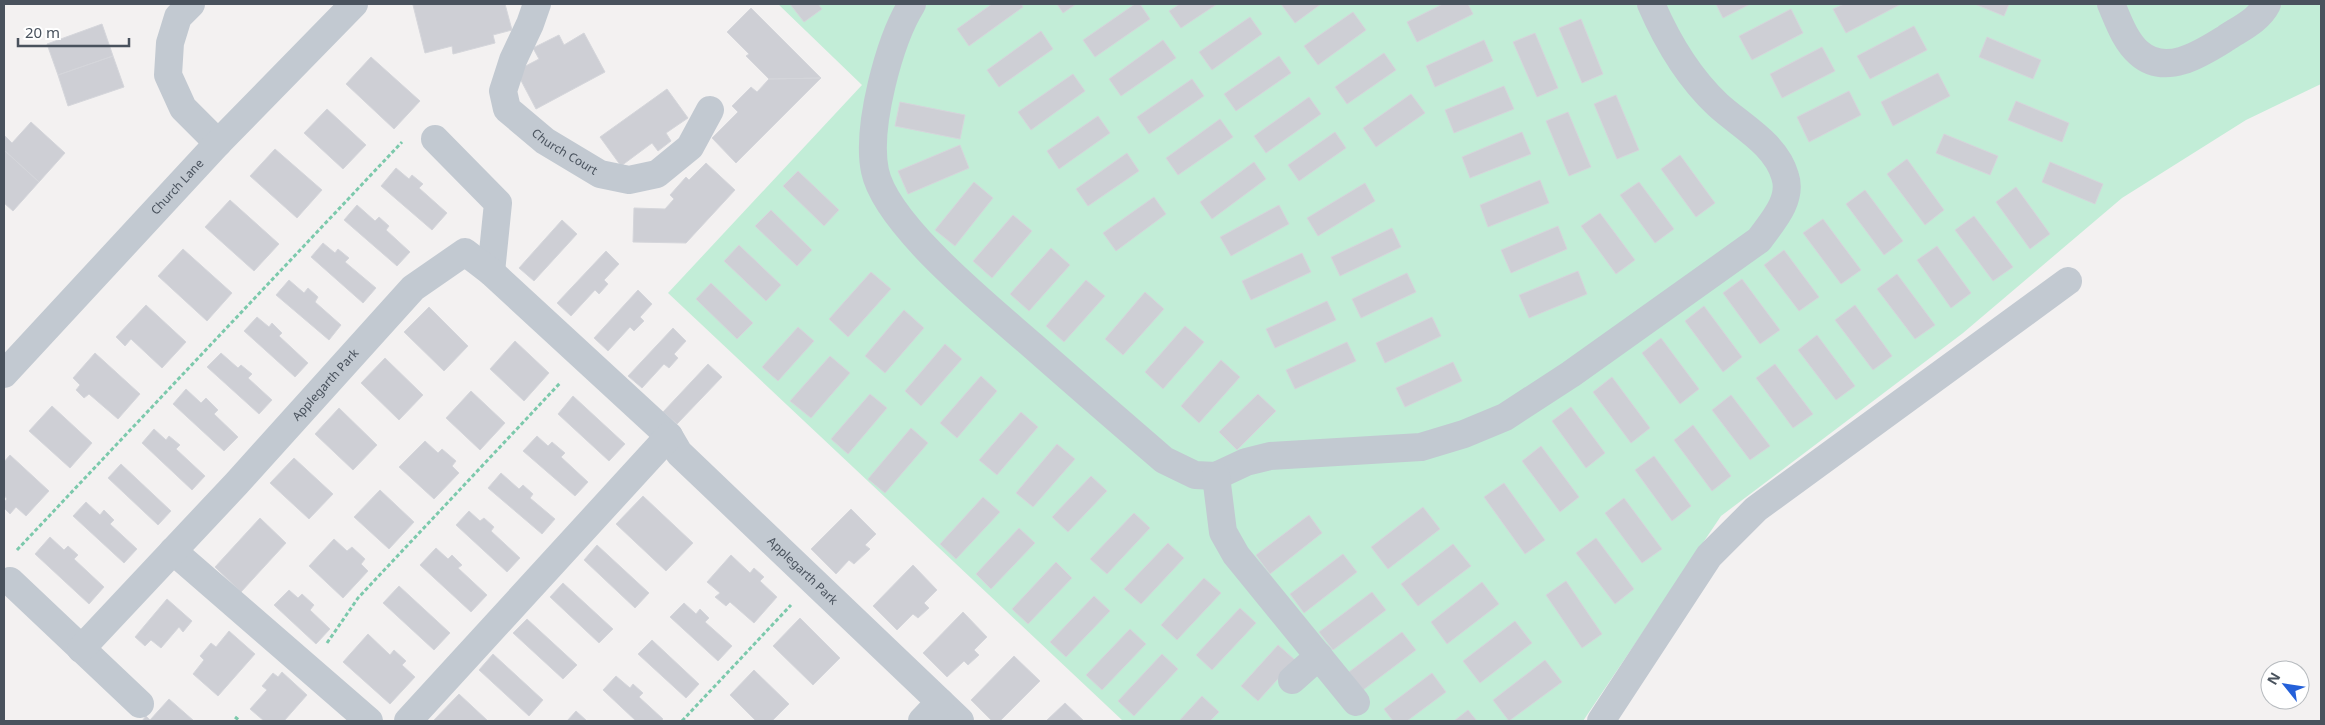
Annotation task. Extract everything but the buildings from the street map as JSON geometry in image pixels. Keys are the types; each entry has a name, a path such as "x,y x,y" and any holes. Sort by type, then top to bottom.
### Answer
{"street":[{"path":"191,4 178,17 170,43 168,75 183,108 218,143"},
{"name":"Church Lane","path":"4,374 218,143 354,4"},
{"name":"Church Court","path":"537,4 530,24 512,60 503,91 507,109 545,141 600,174 630,180 657,174 690,147 710,110"},
{"path":"912,4 888,62 873,136 875,172 888,202 935,257 968,288 1164,460 1195,475 1216,476 1246,462 1270,456 1421,447 1464,434 1505,417 1571,374 1759,240 1778,214 1786,196 1786,177 1775,154 1717,104 1686,68 1663,32 1651,4"},
{"path":"2110,4 2126,36 2139,54 2154,62 2168,63 2198,56 2255,20 2267,4"},
{"path":"434,139 498,203 491,272"},
{"name":"Applegarth Park","path":"81,649 173,552 413,288 465,252 491,272 669,436 679,453 814,581 931,712 960,721"},
{"path":"1601,721 1709,556 1756,509 2068,281"},
{"path":"408,721 669,436"},
{"path":"1216,476 1223,532 1236,555 1356,702"},
{"path":"173,552 369,721"},
{"path":"10,581 140,704"},
{"path":"1292,680 1319,656"}],"path":[{"path":"10,581 11,556 420,123 434,139"},
{"path":"308,670 358,598 584,358"},
{"path":"682,721 814,581"},
{"path":"235,717 240,721"}],"green space":[{"path":"778,4 2321,4 2321,84 2246,120 2122,198 1963,333 1721,516 1583,721 1123,721 668,293 862,85"}]}
